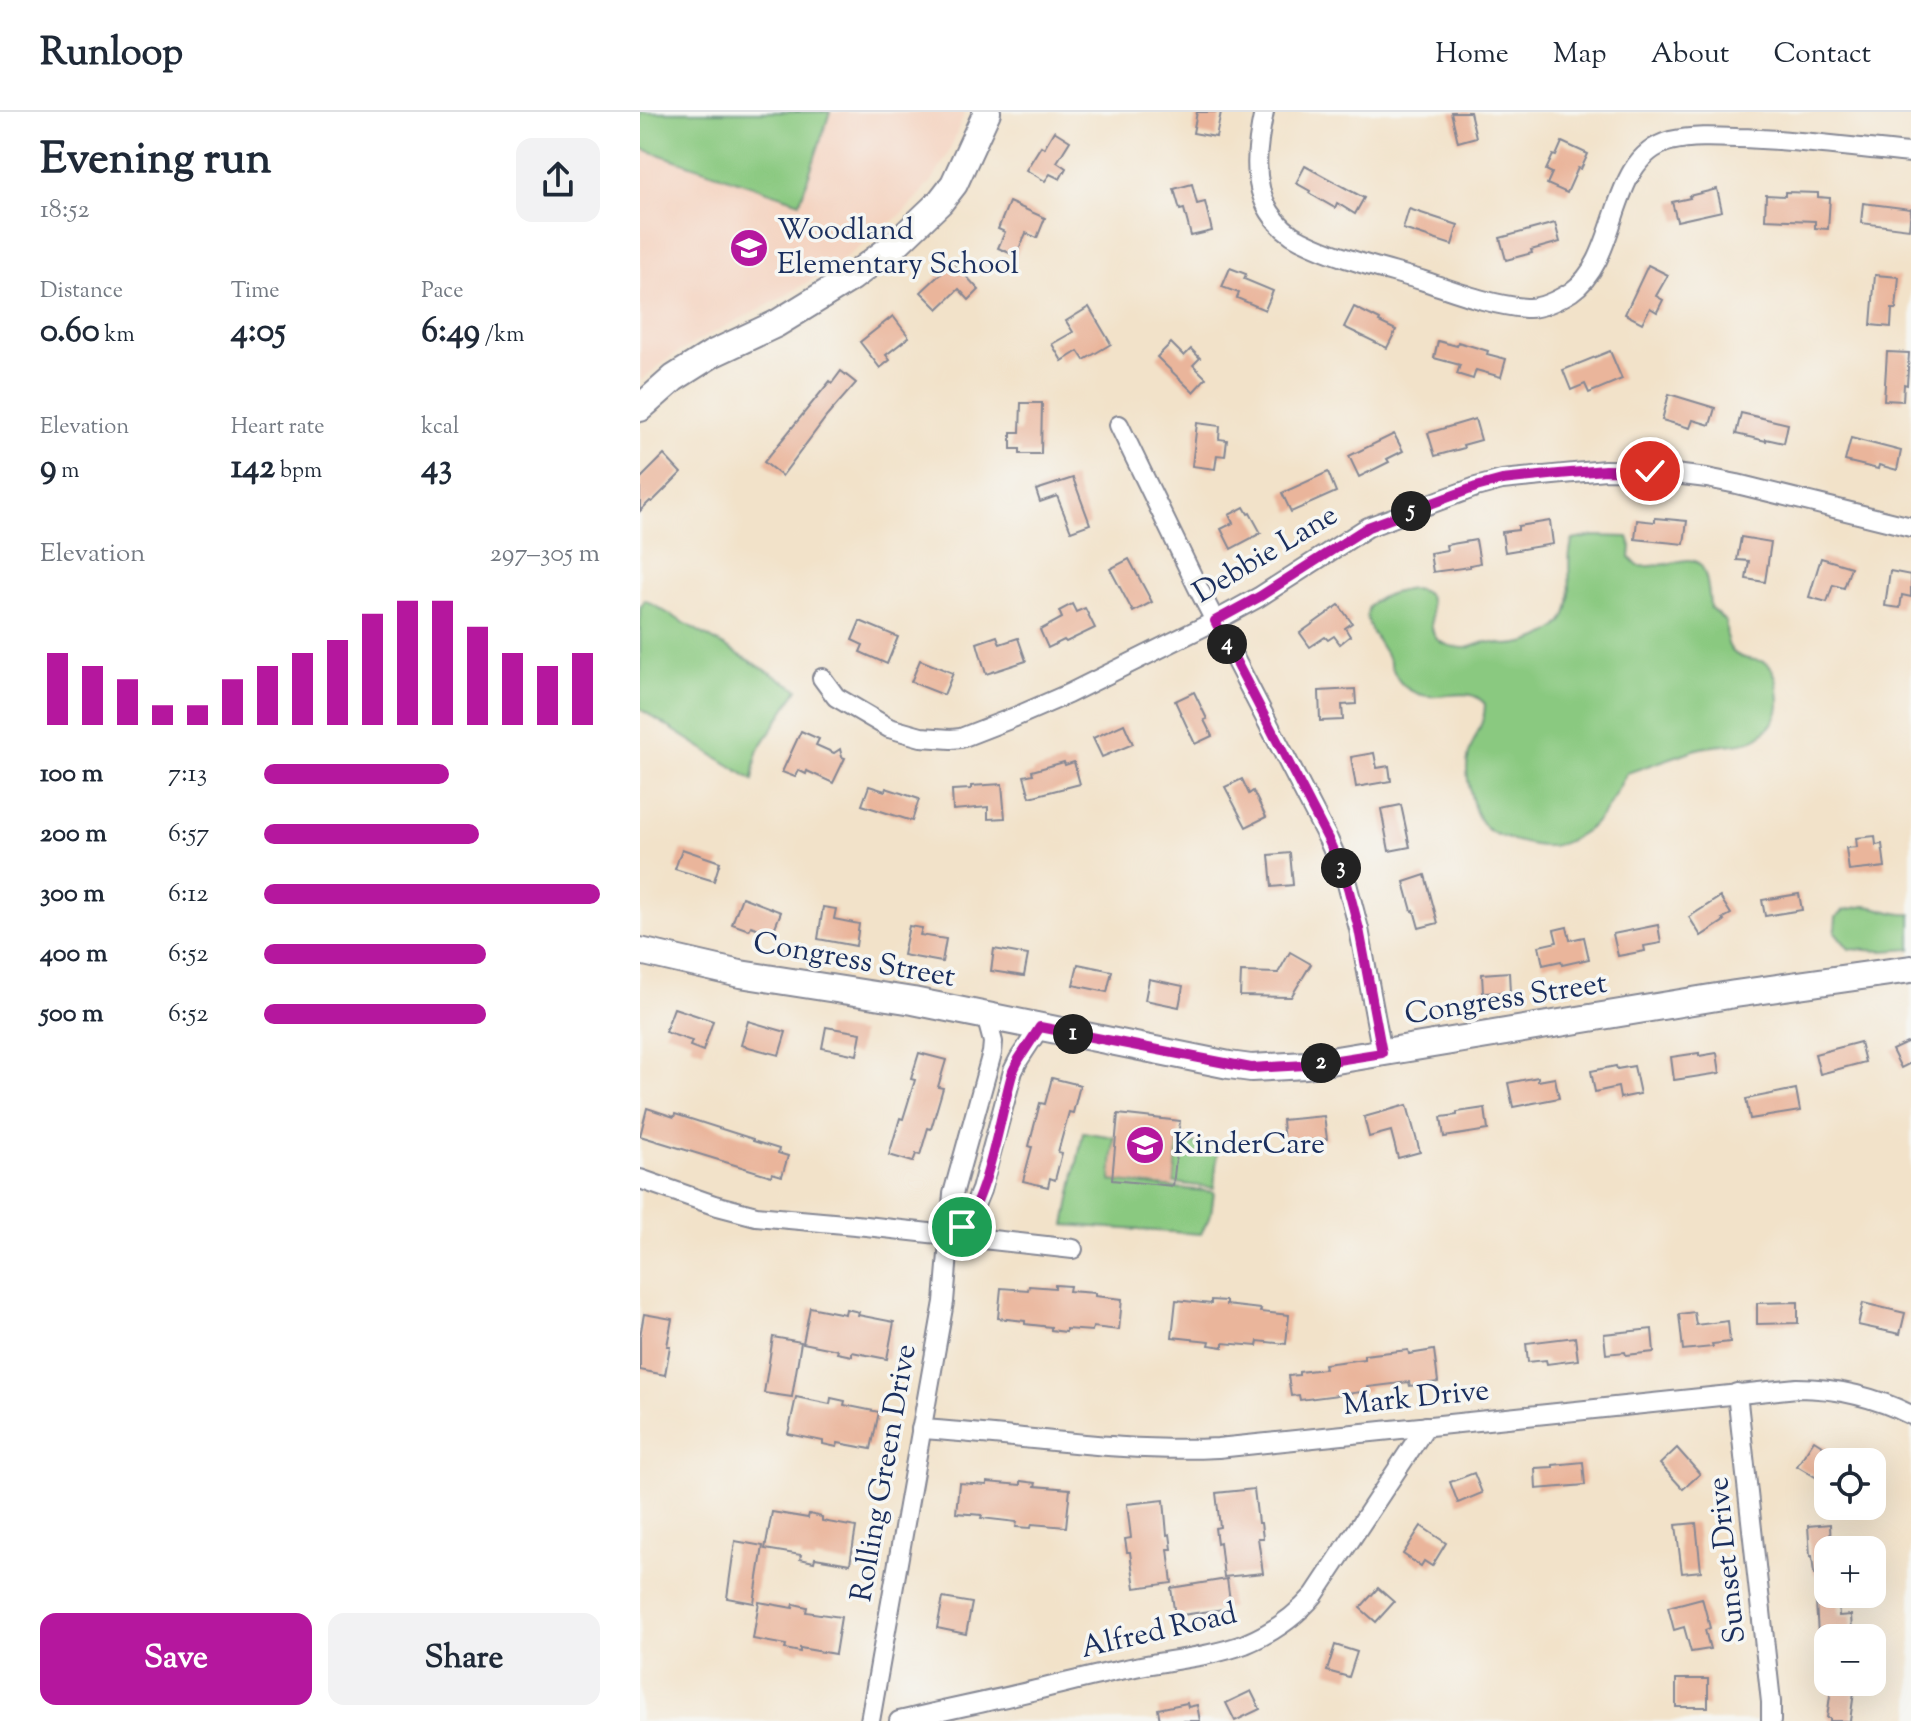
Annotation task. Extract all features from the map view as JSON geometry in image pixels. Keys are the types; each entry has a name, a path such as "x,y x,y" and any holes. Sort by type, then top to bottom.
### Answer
{"main road":[{"path":"640,408 674,378 699,362 776,324 851,278 895,245 940,202 954,184 987,112"},
{"name":"Congress Street","path":"640,951 740,974 913,1001 1251,1068 1306,1065 1735,994 1911,969"}],"street":[{"path":"1264,112 1258,184 1269,211 1291,234 1351,260 1470,297 1526,308 1556,300 1584,280 1594,267 1635,166 1645,154 1661,145 1698,137 1756,138 1911,153"},
{"path":"1119,425 1346,880 1359,929 1382,1053"},
{"name":"Debbie Lane","path":"822,678 836,697 889,728 921,737 957,739 1068,694 1215,621 1259,597 1368,527 1502,480 1605,470 1664,473 1737,484 1911,527"},
{"name":"Rolling Green Drive","path":"870,1721 944,1302 948,1235 956,1180 992,1053 993,1042 986,1016"},
{"path":"948,1235 968,1221 987,1172 1013,1071 1040,1027"},
{"path":"640,1179 756,1216 1073,1249"},
{"name":"Mark Drive","path":"921,1429 1111,1447 1187,1450 1797,1388 1824,1388 1858,1395 1911,1415"},
{"name":"Sunset Drive","path":"1737,1393 1771,1721"},
{"name":"Alfred Road","path":"899,1721 1121,1670 1208,1654 1264,1635 1303,1608 1314,1595 1426,1426"}],"shaded area":[{"name":"Woodland Elementary School","path":"640,112 965,112 949,152 934,178 903,213 836,265 778,300 672,356 640,381"}],"green space":[{"path":"640,112 830,112 800,202 640,148"},
{"path":"1594,536 1628,537 1630,558 1638,566 1690,560 1698,562 1708,585 1710,608 1726,622 1731,650 1741,657 1769,665 1778,686 1779,709 1771,725 1755,739 1697,749 1627,773 1600,817 1588,829 1564,842 1542,846 1505,838 1490,831 1481,822 1468,780 1468,757 1482,723 1485,704 1467,694 1424,695 1401,683 1371,630 1368,610 1372,603 1392,593 1419,590 1425,593 1431,604 1433,632 1445,644 1464,648 1485,642 1513,645 1528,642 1556,628 1566,615 1573,540"},
{"path":"645,600 798,689 757,752 753,780 640,709 640,608"},
{"path":"1865,906 1911,914 1911,949 1849,949 1835,932 1836,917 1844,910"},
{"path":"1083,1132 1114,1137 1111,1181 1214,1192 1211,1214 1201,1234 1065,1225"},
{"path":"1178,1142 1218,1145 1214,1188 1174,1183"}],"building":[{"path":"1197,112 1221,112 1216,137 1193,133"},
{"path":"1451,112 1470,112 1476,137 1458,142"},
{"path":"1054,131 1070,141 1057,162 1066,168 1060,179 1050,174 1045,181 1026,170"},
{"path":"1562,142 1588,154 1567,193 1547,184 1552,173 1546,170"},
{"path":"1305,166 1364,198 1355,214 1337,203 1335,208 1296,183"},
{"path":"1192,184 1197,204 1205,202 1212,231 1191,236 1184,209 1180,210 1174,189"},
{"path":"1717,189 1722,211 1677,221 1672,202"},
{"path":"1785,192 1818,193 1818,197 1830,198 1828,229 1815,228 1815,221 1765,219 1766,195 1785,196"},
{"path":"1009,202 1045,218 1037,238 1026,233 1016,256 998,248 1005,232 998,229"},
{"path":"1863,203 1911,209 1909,229 1861,223"},
{"path":"1409,209 1458,225 1452,245 1403,229"},
{"path":"1555,223 1560,242 1506,260 1500,238"},
{"path":"953,262 979,290 969,300 959,289 938,309 921,292"},
{"path":"1648,265 1668,275 1656,296 1663,300 1657,312 1650,308 1642,323 1625,314"},
{"path":"1230,268 1246,274 1244,279 1273,291 1265,310 1237,298 1239,293 1222,287"},
{"path":"1875,275 1899,277 1891,327 1871,325"},
{"path":"1089,307 1111,344 1084,360 1078,351 1062,361 1052,344 1073,332 1066,321"},
{"path":"1354,307 1396,330 1387,348 1344,327"},
{"path":"893,316 909,337 886,355 890,360 880,368 860,342"},
{"path":"1438,341 1457,346 1458,342 1506,359 1501,377 1476,370 1473,379 1457,374 1460,365 1434,358"},
{"path":"1171,343 1184,356 1191,349 1200,358 1193,365 1206,378 1193,392 1157,357"},
{"path":"1610,351 1622,379 1589,393 1585,384 1571,390 1563,370"},
{"path":"1887,352 1909,353 1903,401 1884,400"},
{"path":"841,371 856,383 782,476 764,462"},
{"path":"1669,394 1715,408 1710,425 1693,420 1690,428 1662,420"},
{"path":"1021,403 1042,403 1041,454 1020,454 1020,449 1011,449 1011,432 1020,432"},
{"path":"1741,413 1788,424 1784,443 1736,434"},
{"path":"1475,419 1481,440 1435,456 1428,433"},
{"path":"1197,423 1220,426 1219,439 1227,440 1225,456 1217,455 1215,469 1192,466"},
{"path":"1394,434 1403,451 1359,477 1349,456"},
{"path":"1851,438 1901,451 1897,470 1845,461"},
{"path":"664,455 681,473 640,511 640,479"},
{"path":"1328,472 1336,492 1291,512 1282,493"},
{"path":"1073,478 1090,524 1071,531 1057,496 1040,502 1036,490"},
{"path":"1244,507 1261,533 1231,549 1221,529 1233,523 1229,515"},
{"path":"1655,518 1687,521 1684,544 1635,539 1637,520 1655,522"},
{"path":"1550,521 1553,544 1505,552 1502,532"},
{"path":"1741,537 1771,542 1765,582 1746,579 1749,561 1737,560"},
{"path":"1476,540 1480,563 1433,572 1430,553 1447,550 1446,545"},
{"path":"1821,558 1851,567 1844,588 1833,585 1827,602 1809,597"},
{"path":"1129,559 1152,602 1133,612 1110,569"},
{"path":"1890,571 1911,575 1911,597 1902,595 1900,608 1885,606"},
{"path":"1072,604 1076,612 1085,608 1095,628 1048,648 1040,630 1062,618 1059,611"},
{"path":"1339,605 1352,623 1345,628 1350,636 1340,644 1334,636 1328,640 1325,637 1310,647 1300,633"},
{"path":"860,621 898,637 887,664 860,652 863,645 852,640"},
{"path":"997,636 1000,644 1018,638 1026,661 986,674 977,643"},
{"path":"920,660 953,673 944,695 911,682"},
{"path":"1355,689 1356,704 1342,705 1343,720 1320,721 1319,691"},
{"path":"1194,692 1212,736 1195,744 1175,701"},
{"path":"1124,724 1133,744 1102,757 1093,738"},
{"path":"801,731 819,739 816,745 834,753 840,749 845,758 833,783 807,771 806,774 798,770 795,777 782,772"},
{"path":"1374,753 1377,768 1389,766 1391,781 1356,787 1351,757"},
{"path":"1064,762 1065,765 1074,762 1080,784 1030,797 1024,776"},
{"path":"1242,779 1249,794 1253,791 1266,817 1246,827 1225,787"},
{"path":"1002,784 1005,818 988,819 988,807 953,810 952,790"},
{"path":"869,786 919,799 912,821 862,805"},
{"path":"1401,805 1410,847 1389,851 1381,809"},
{"path":"1875,836 1876,845 1882,844 1885,867 1849,871 1846,848 1857,847 1856,838"},
{"path":"682,849 720,862 714,881 675,869"},
{"path":"1290,853 1293,885 1272,887 1269,855"},
{"path":"1425,875 1438,923 1419,928 1404,882"},
{"path":"1799,894 1802,910 1765,916 1762,900"},
{"path":"742,897 781,912 773,932 751,926 749,930 732,924"},
{"path":"1720,897 1731,914 1701,936 1689,917"},
{"path":"823,907 836,909 834,919 859,924 856,946 818,939"},
{"path":"1658,925 1661,943 1644,946 1645,951 1618,956 1613,934"},
{"path":"909,926 922,928 920,935 946,939 942,962 903,955"},
{"path":"1567,927 1570,940 1584,937 1589,959 1562,965 1561,961 1543,965 1539,946 1557,942 1554,930"},
{"path":"994,949 1028,955 1024,976 991,971"},
{"path":"1290,952 1311,964 1291,997 1240,996 1241,972 1278,973"},
{"path":"1078,964 1112,971 1107,992 1073,985"},
{"path":"1509,972 1510,992 1483,993 1482,974"},
{"path":"1149,979 1183,986 1179,1007 1145,1000"},
{"path":"674,1008 713,1021 703,1051 690,1046 692,1041 665,1032"},
{"path":"748,1021 786,1032 779,1055 741,1045"},
{"path":"826,1027 861,1033 857,1055 822,1048"},
{"path":"1911,1041 1911,1063 1901,1068 1892,1050"},
{"path":"1860,1042 1865,1062 1820,1074 1815,1054"},
{"path":"919,1053 946,1060 938,1087 943,1088 931,1129 928,1128 920,1155 916,1154 913,1162 889,1155 915,1080 911,1079"},
{"path":"1699,1053 1699,1056 1717,1053 1720,1073 1674,1080 1671,1057"},
{"path":"1616,1066 1617,1069 1634,1066 1640,1094 1620,1098 1618,1087 1595,1092 1591,1071"},
{"path":"1538,1077 1538,1081 1555,1078 1559,1098 1513,1107 1508,1083"},
{"path":"1052,1078 1080,1085 1058,1152 1062,1153 1055,1180 1050,1178 1048,1187 1023,1181 1040,1103 1045,1104"},
{"path":"1796,1089 1800,1111 1750,1119 1746,1099"},
{"path":"1407,1105 1420,1152 1398,1158 1391,1131 1369,1137 1364,1117"},
{"path":"647,1108 674,1117 675,1114 779,1149 778,1153 788,1156 782,1176 772,1173 771,1176 640,1136"},
{"path":"1485,1108 1488,1130 1444,1137 1441,1117"},
{"path":"1118,1114 1180,1121 1173,1186 1112,1180"},
{"path":"1324,1116 1327,1139 1284,1143 1282,1120"},
{"path":"1055,1285 1070,1286 1069,1291 1122,1299 1119,1330 1093,1327 1092,1331 1066,1329 1066,1332 1025,1324 1025,1321 998,1318 1001,1288 1028,1290 1029,1286 1055,1288"},
{"path":"1176,1300 1211,1304 1211,1300 1226,1301 1226,1305 1289,1315 1286,1344 1258,1341 1257,1346 1223,1343 1223,1347 1209,1345 1210,1341 1172,1337"},
{"path":"1798,1302 1798,1323 1757,1324 1757,1303"},
{"path":"1863,1303 1905,1313 1900,1334 1858,1325"},
{"path":"810,1307 845,1314 846,1309 859,1312 858,1315 894,1322 887,1359 852,1352 852,1356 803,1343"},
{"path":"1694,1312 1696,1325 1728,1321 1730,1342 1683,1350 1679,1314"},
{"path":"644,1314 672,1319 665,1375 640,1370 640,1336"},
{"path":"1652,1329 1654,1352 1606,1354 1604,1334"},
{"path":"773,1337 801,1342 792,1397 764,1393"},
{"path":"1575,1337 1578,1360 1547,1364 1546,1360 1528,1362 1526,1343"},
{"path":"1408,1350 1409,1354 1434,1350 1438,1382 1368,1387 1369,1391 1300,1400 1299,1395 1291,1396 1288,1376 1325,1369 1324,1364 1364,1359 1364,1355"},
{"path":"796,1397 830,1404 831,1398 845,1401 844,1405 879,1412 871,1449 838,1443 837,1447 788,1434"},
{"path":"1814,1440 1827,1448 1814,1448 1814,1476 1797,1466"},
{"path":"1677,1448 1700,1474 1683,1489 1660,1464"},
{"path":"1583,1462 1585,1485 1536,1489 1535,1468"},
{"path":"1474,1473 1482,1493 1458,1503 1450,1482"},
{"path":"1021,1481 1036,1483 1035,1486 1070,1489 1066,1527 1032,1524 1031,1528 1016,1527 1017,1522 956,1513 959,1483 1021,1485"},
{"path":"1254,1489 1263,1538 1258,1538 1263,1573 1224,1577 1215,1528 1220,1527 1216,1493"},
{"path":"1164,1500 1167,1535 1170,1534 1172,1549 1168,1549 1172,1583 1135,1588 1125,1539 1131,1538 1127,1504"},
{"path":"772,1512 808,1518 809,1514 822,1517 822,1521 856,1527 850,1564 815,1558 814,1562 800,1559 801,1555 765,1549"},
{"path":"1696,1523 1701,1571 1682,1573 1676,1525"},
{"path":"1830,1524 1830,1536 1814,1536 1814,1574 1810,1556 1808,1526"},
{"path":"1421,1526 1446,1543 1432,1566 1424,1561 1421,1566 1403,1554"},
{"path":"735,1541 763,1546 754,1603 727,1598"},
{"path":"1227,1579 1231,1608 1175,1616 1171,1588"},
{"path":"1378,1588 1394,1602 1376,1622 1360,1608"},
{"path":"943,1598 972,1603 966,1634 937,1628"},
{"path":"1702,1598 1710,1628 1705,1630 1710,1649 1691,1652 1684,1627 1674,1630 1668,1607"},
{"path":"759,1602 793,1608 794,1604 807,1607 806,1612 841,1617 835,1654 800,1648 800,1652 785,1649 786,1645 753,1639"},
{"path":"1816,1608 1838,1608 1839,1616 1851,1615 1852,1624 1817,1624"},
{"path":"1335,1645 1357,1652 1349,1677 1327,1671"},
{"path":"1676,1679 1708,1679 1708,1707 1676,1707"},
{"path":"1251,1691 1260,1709 1235,1721 1226,1703"},
{"path":"1830,1696 1853,1696 1850,1721 1830,1721 1827,1718"},
{"path":"1187,1703 1188,1707 1197,1705 1200,1721 1160,1721 1158,1709"}],"place":[{"name":"Woodland Elementary School","path":"749,248"},
{"name":"KinderCare","path":"1145,1145"}],"route":[{"path":"962,1227 968,1221 981,1190 1013,1071 1040,1027 1251,1068 1306,1065 1382,1053 1359,929 1346,880 1328,839 1215,621 1259,597 1368,527 1476,487 1502,480 1559,474 1605,470 1650,471"}]}
